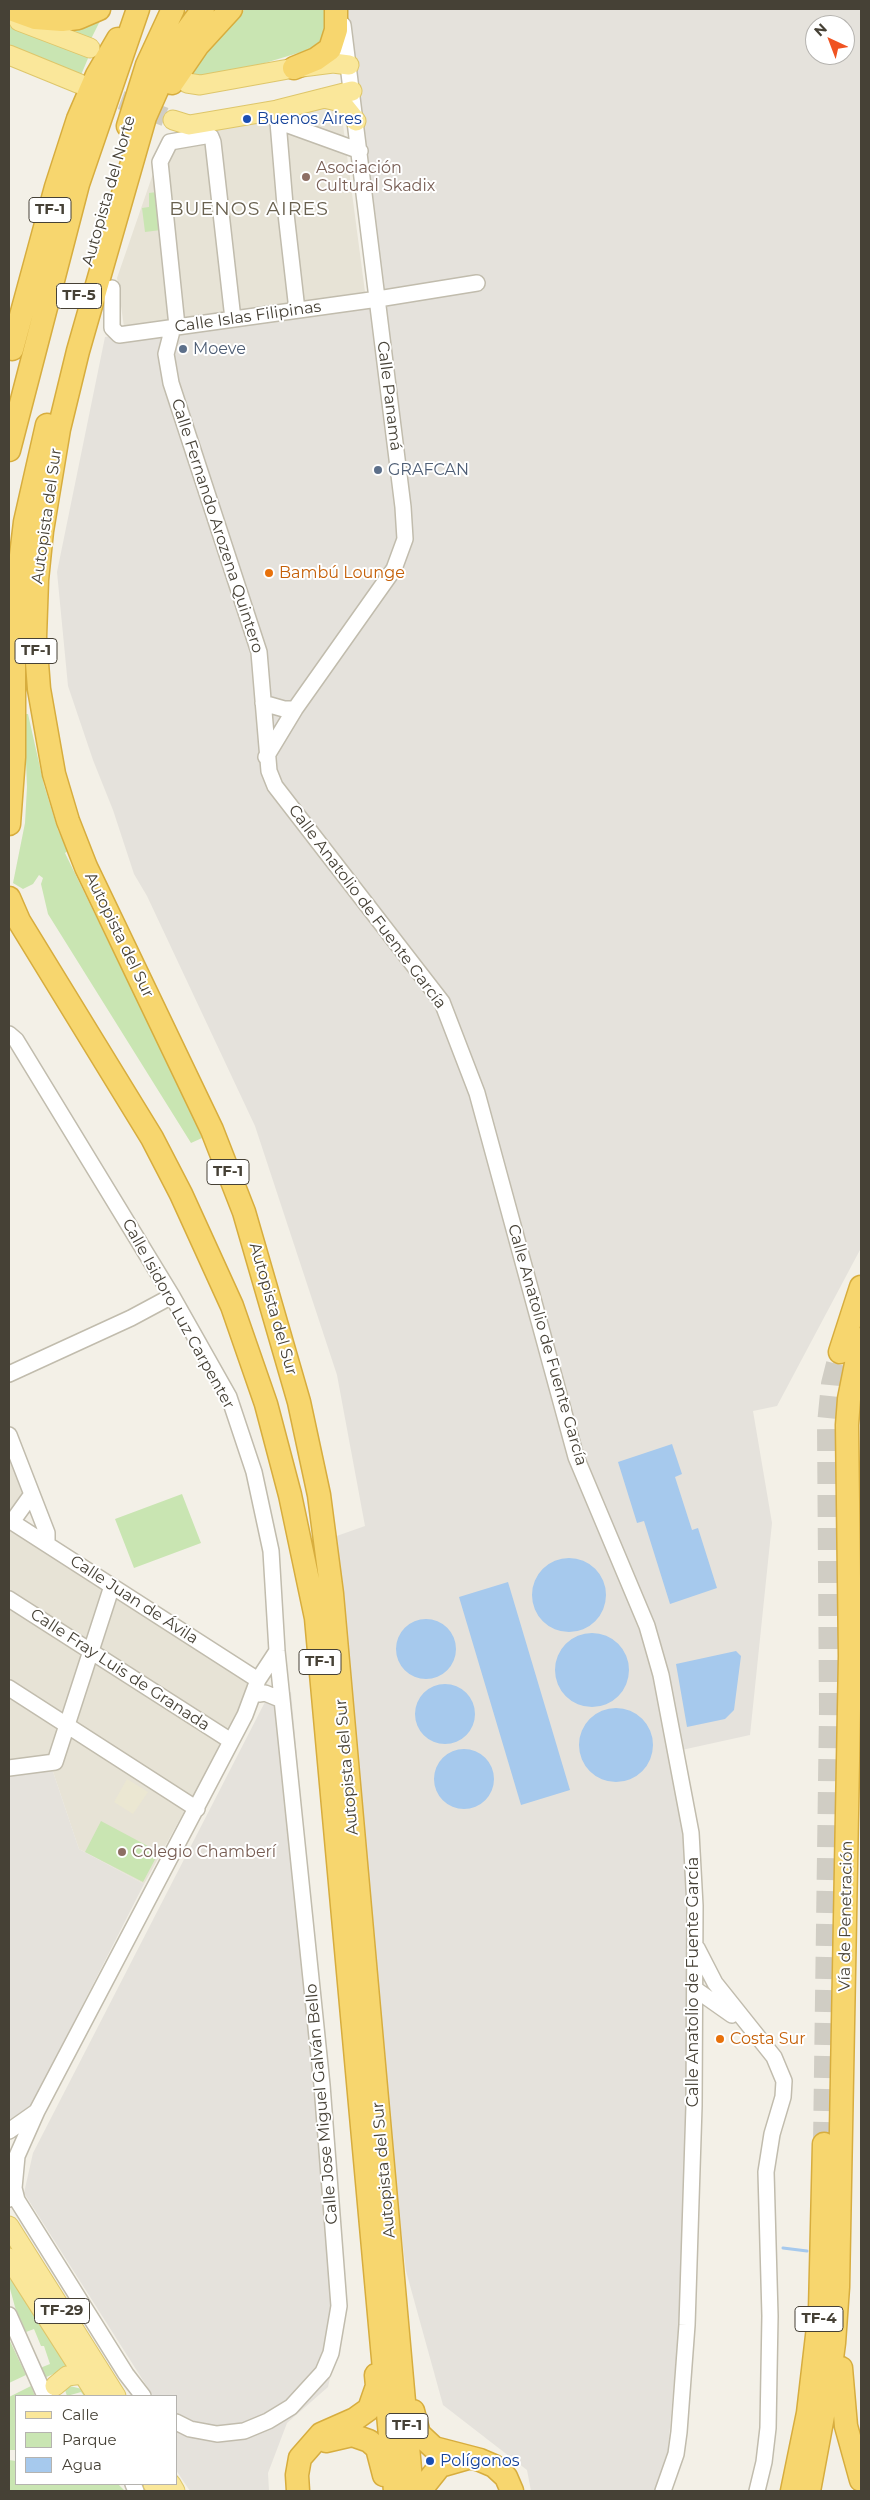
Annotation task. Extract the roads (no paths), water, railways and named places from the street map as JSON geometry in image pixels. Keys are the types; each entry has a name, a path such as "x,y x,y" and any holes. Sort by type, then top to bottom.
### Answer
{"highway":[{"path":"10,9 35,18 62,20 78,18 99,9"},
{"name":"TF-1","path":"12,349 56,187 78,119 97,75 138,9"},
{"name":"Autopista del Norte","path":"9,450 78,184 138,9"},
{"name":"Autopista del Norte","path":"10,813 14,614 25,522 72,323 137,95 147,65 166,49 173,9"},
{"path":"128,174 166,49 203,9"},
{"path":"128,174 141,150 152,120 166,92 198,45 231,9"},
{"path":"294,68 316,59 330,49 340,13"},
{"path":"128,174 129,147 146,95 166,59 166,49"},
{"name":"Autopista del Sur","path":"128,174 78,351 59,429 42,531 37,580 36,637 40,697 54,774 68,822 86,867 178,1055 212,1130 244,1212 297,1392 319,1495 332,1594 412,2491"},
{"path":"9,434 19,413"},
{"path":"23,549 34,522 46,464 59,429"},
{"name":"Autopista del Sur","path":"9,898 19,921 152,1138 181,1194 232,1306 266,1404 290,1495 316,1618 395,2491"},
{"path":"840,1352 861,1287"},
{"name":"Vía de Penetración","path":"808,2491 828,2389 838,2287 850,1656 847,1425 849,1399 861,1339"},
{"name":"TF-4","path":"792,2491 808,2413 820,2310 824,2144"},
{"path":"838,2287 843,2404 846,2426 861,2480"},
{"path":"298,2491 297,2475 300,2458 312,2443 321,2434 355,2419 369,2409 377,2386 374,2360 382,2346"},
{"path":"401,2361 410,2371 414,2416 419,2434 434,2448 480,2460 494,2466 506,2477 512,2491"},
{"path":"312,2443 346,2435 369,2441 377,2448 382,2463 386,2491"},
{"path":"423,2491 424,2486 440,2466 468,2458"}],"main road":[{"path":"9,17 90,48"},
{"path":"9,55 80,84"},
{"path":"187,83 200,85 333,63 349,65"},
{"path":"173,120 189,124 277,115 324,98 352,91"},
{"path":"324,98 337,101 344,106 356,121"},
{"name":"TF-29","path":"9,2226 115,2395"},
{"name":"TF-29","path":"9,2258 96,2395"},
{"path":"49,2391 67,2376 83,2374"}],"street":[{"name":"Calle Panamá","path":"266,757 295,709 394,570 405,539 403,508 360,151 340,13"},
{"path":"297,310 277,115 360,151"},
{"path":"175,327 160,162 166,146 170,142 205,136 211,137 213,142 233,319"},
{"name":"Calle Islas Filipinas","path":"112,288 112,328 119,335 378,299 477,283"},
{"name":"Calle Fernando Arozena Quintero","path":"175,327 166,354 169,374 259,652 266,757"},
{"path":"263,703 284,709 295,709"},
{"name":"Calle Anatolio de Fuente García","path":"266,757 275,786 442,1002 477,1093 576,1457 647,1626 661,1675 691,1833 695,1945 695,2024 687,2325 676,2454 663,2491"},
{"name":"Calle Isidoro Luz Carpenter","path":"9,1034 16,1040 172,1296 229,1397 254,1472 272,1550 278,1658"},
{"path":"9,1374 131,1318 172,1296"},
{"path":"9,1435 46,1533 47,1544"},
{"path":"11,1521 32,1494"},
{"name":"Calle Juan de Ávila","path":"11,1521 112,1586 265,1693 282,1700"},
{"path":"9,1768 55,1762 112,1586"},
{"name":"Calle Fray Luis de Granada","path":"9,1599 231,1741"},
{"path":"142,2395 126,2374 11,2193 13,2159 259,1687 278,1658"},
{"name":"Calle Jose Miguel Galván Bello","path":"178,2423 190,2429 217,2434 244,2431 268,2421 283,2412 307,2391 323,2372 331,2353 338,2320 338,2279 322,2085 278,1658"},
{"path":"9,1688 197,1808"},
{"path":"695,1945 723,2000"},
{"path":"695,1989 702,1985 710,1986 748,2026 778,2065 784,2088 771,2140 766,2172 770,2292 768,2419 766,2446 757,2491"},
{"path":"695,2024 699,2017 723,2000"},
{"path":"9,2131 37,2111"},
{"path":"9,2315 49,2391"}],"water":[{"path":"672,1444 682,1474 675,1477 692,1530 698,1528 717,1588 670,1604 644,1521 637,1523 618,1462"},
{"path":"569,1558 590,1564 600,1574 606,1595 600,1616 590,1626 569,1632 548,1626 538,1616 532,1595 538,1574 548,1564"},
{"path":"508,1582 570,1790 521,1805 459,1597"},
{"path":"426,1619 443,1624 451,1632 456,1649 451,1666 443,1674 426,1679 409,1674 401,1666 396,1649 401,1632 409,1624"},
{"path":"592,1633 613,1639 623,1649 629,1670 623,1691 613,1701 592,1707 571,1701 561,1691 555,1670 561,1649 571,1639"},
{"path":"736,1651 741,1656 734,1710 725,1719 687,1727 676,1664"},
{"path":"445,1684 462,1689 470,1697 475,1714 470,1731 462,1739 445,1744 428,1739 420,1731 415,1714 420,1697 428,1689"},
{"path":"616,1708 637,1714 647,1724 653,1745 647,1766 637,1776 616,1782 595,1776 585,1766 579,1745 585,1724 595,1714"},
{"path":"464,1749 481,1754 489,1762 494,1779 489,1796 481,1804 464,1809 447,1804 439,1796 434,1779 439,1762 447,1754"}],"waterway":[{"path":"783,2248 807,2251"}],"tunnel":[{"path":"95,90 173,120"},
{"path":"824,2144 830,1710 828,1424 832,1384 840,1352"}],"place":[{"name":"Buenos Aires","path":"247,119"},
{"name":"Asociación Cultural Skadix","path":"306,177"},
{"name":"Moeve","path":"183,349"},
{"name":"GRAFCAN","path":"378,470"},
{"name":"Bambú Lounge","path":"269,573"},
{"name":"Colegio Chamberí","path":"122,1852"},
{"name":"Costa Sur","path":"720,2039"},
{"name":"Polígonos","path":"430,2461"}],"district":[{"name":"BUENOS AIRES","path":"249,209"}]}
